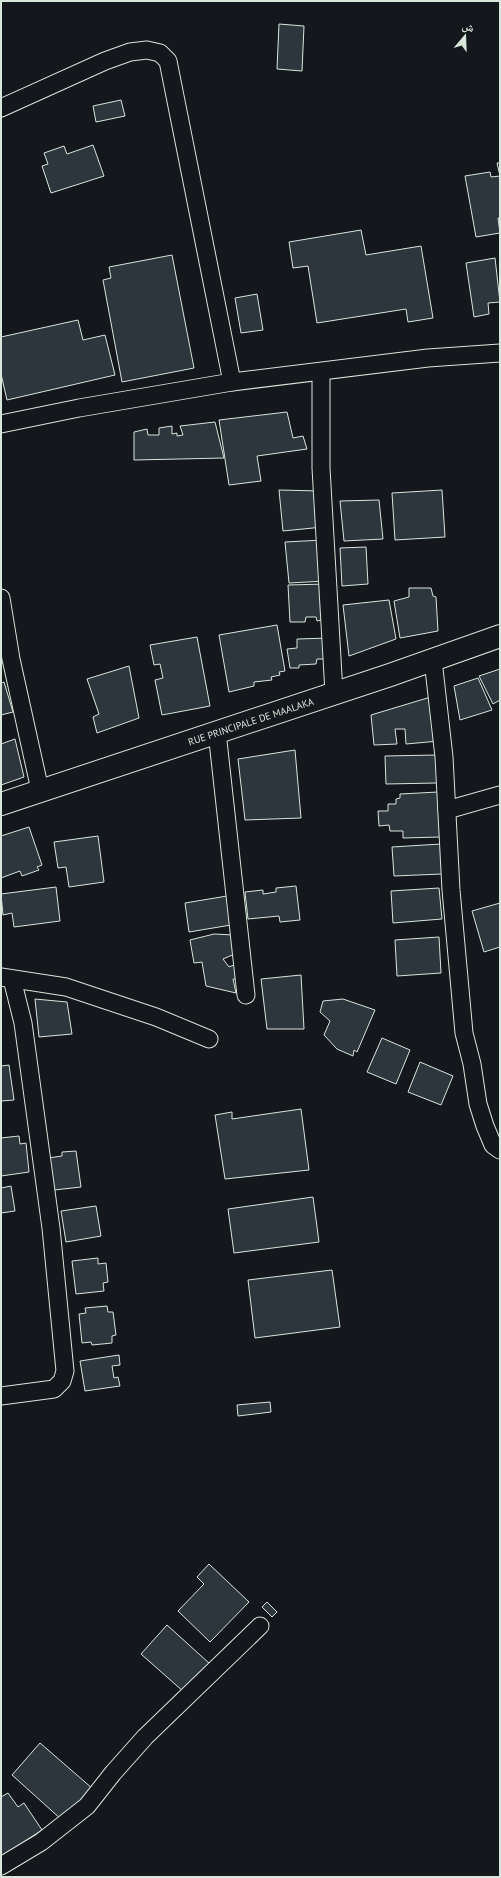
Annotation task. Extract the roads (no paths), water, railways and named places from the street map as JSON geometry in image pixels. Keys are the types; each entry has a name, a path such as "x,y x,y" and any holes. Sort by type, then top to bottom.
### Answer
{"main road":[{"name":"RUE PRINCIPALE DE MAALAKA","path":"1,804 433,660 500,636"}],"street":[{"path":"1,108 105,61 130,52 148,50 160,53 168,61 232,382"},
{"path":"1,424 79,408 232,382 428,358 500,353"},
{"path":"321,372 321,468 334,693"},
{"path":"1,598 6,661 40,790"},
{"path":"433,660 444,757 451,890 464,1034 472,1064 478,1104 493,1145 500,1150"},
{"path":"217,732 246,995"},
{"path":"447,810 500,796"},
{"path":"1,1396 54,1389 62,1381 65,1371 51,1228 23,1023 6,978 66,987 156,1017 209,1040"},
{"path":"1,1866 41,1842 87,1806 113,1773 145,1737 260,1626"}]}
